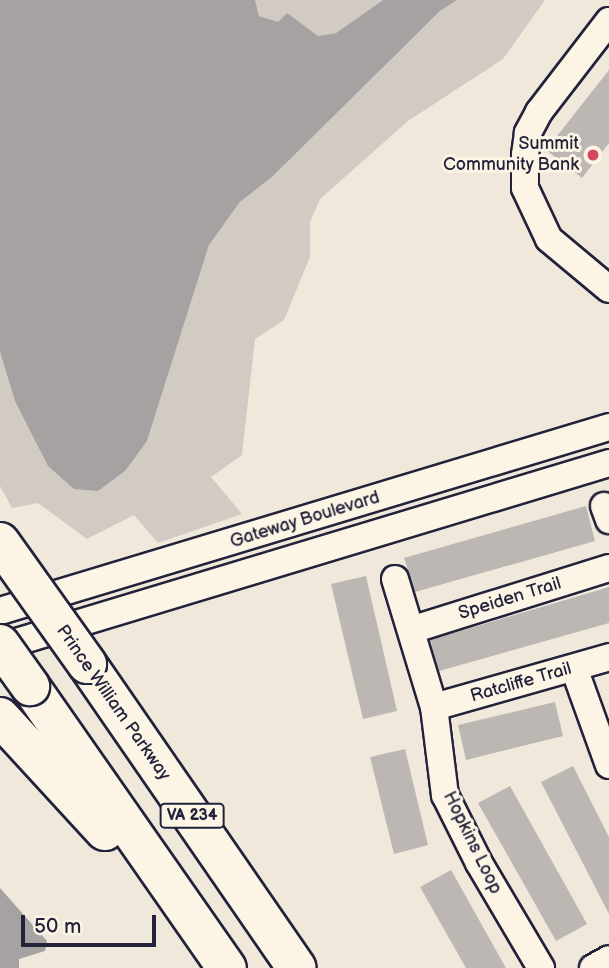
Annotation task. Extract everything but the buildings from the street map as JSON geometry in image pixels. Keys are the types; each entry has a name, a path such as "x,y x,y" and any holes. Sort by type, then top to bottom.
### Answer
{"highway":[{"name":"Prince William Parkway","path":"0,542 297,968"},
{"name":"VA 234","path":"0,645 225,968"},
{"path":"0,717 80,802 225,968"}],"street":[{"path":"605,278 549,239 525,188 525,155 528,133 539,112 609,21"},
{"name":"Gateway Boulevard","path":"0,611 609,427"},
{"name":"Gateway Boulevard","path":"0,645 609,463"},
{"name":"Speiden Trail","path":"411,630 609,568"},
{"path":"395,579 434,707"},
{"name":"Ratcliffe Trail","path":"434,707 609,657"},
{"path":"574,668 609,765"},
{"name":"Hopkins Loop","path":"434,707 445,795 479,863 541,968"},
{"path":"593,968 609,959"}],"shaded area":[{"path":"0,0 255,0 259,16 278,22 287,13 318,36 336,33 383,0 457,0 440,11 273,176 240,202 209,245 147,441 125,471 98,491 74,489 48,466 15,401 0,352"},
{"path":"255,0 383,0 336,33 318,36 259,16"},
{"path":"457,0 545,0 503,59 408,121 320,199 310,222 310,257 284,320 255,339 242,455 211,477 242,514 158,543 134,515 87,539 38,503 12,508 0,486 0,352 15,401 147,441 209,245 240,202 273,176 440,11"},
{"path":"0,888 47,941 45,951 19,959 19,968 0,968"}],"place":[{"name":"Summit Community Bank","path":"593,155"}]}
